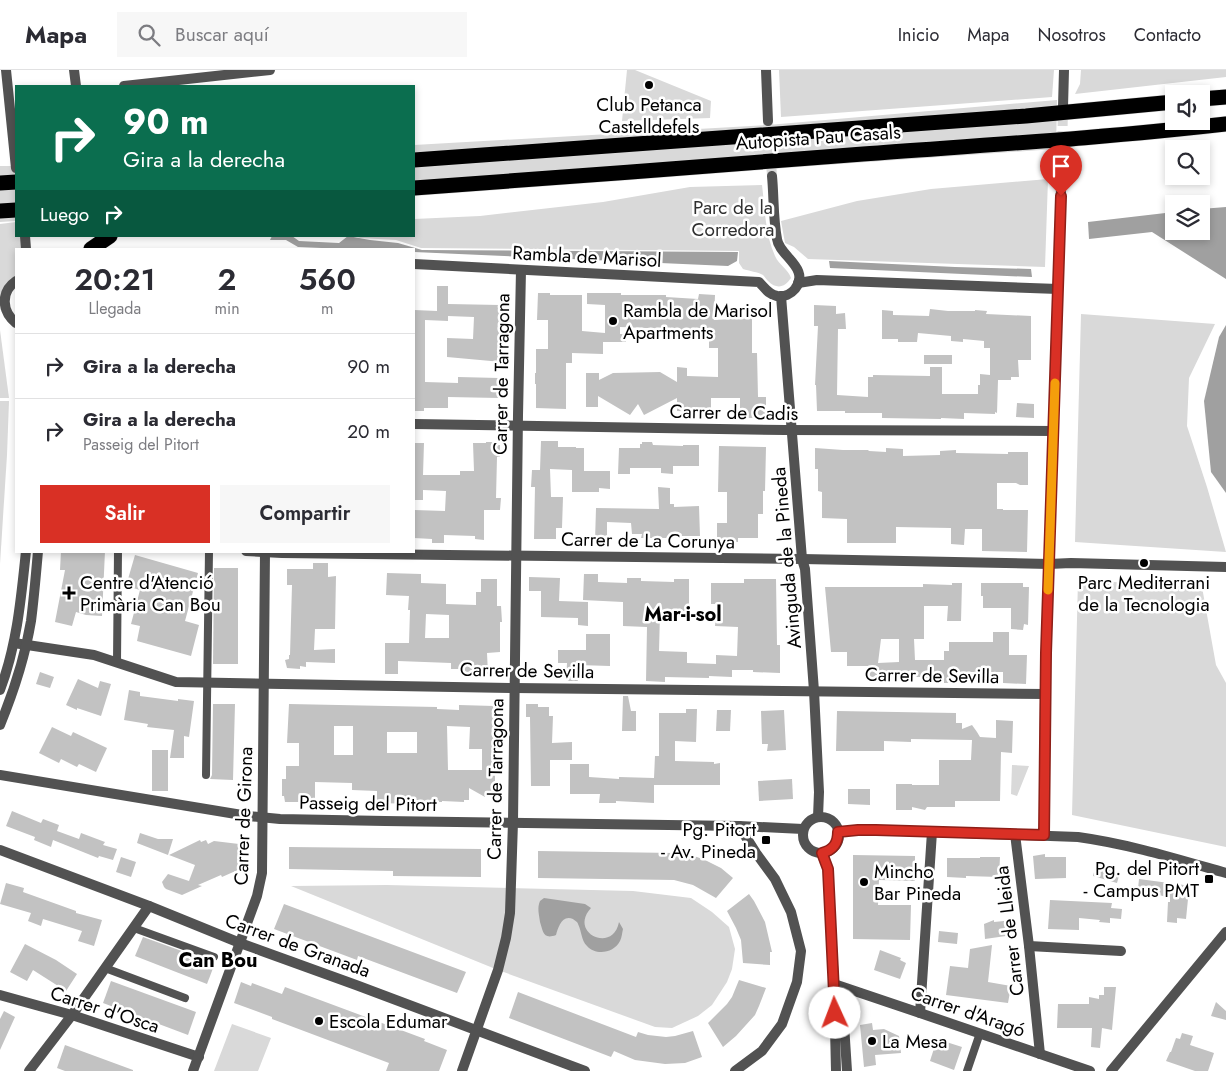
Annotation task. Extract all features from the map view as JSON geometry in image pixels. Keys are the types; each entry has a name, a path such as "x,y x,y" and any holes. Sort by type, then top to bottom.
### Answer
{"highway":[{"path":"1210,98 1226,97"},
{"name":"Autopista Pau Casals","path":"415,160 1026,116 1165,103"},
{"name":"Autopista Pau Casals","path":"415,190 1157,132 1226,124"},
{"path":"0,183 15,182"},
{"path":"0,211 15,210"},
{"path":"92,248 108,237"}],"street":[{"path":"6,70 13,104 15,147"},
{"path":"74,70 76,85"},
{"path":"133,85 270,70"},
{"path":"766,70 768,121"},
{"path":"1063,107 1064,70"},
{"path":"1044,835 1045,694 1062,156"},
{"path":"772,176 777,241 797,268 799,277 798,283 792,292 782,296"},
{"name":"Rambla de Marisol","path":"415,264 759,282 770,293 782,296"},
{"name":"Carrer de Tarragona","path":"462,1071 498,970 510,913 521,270"},
{"path":"798,283 817,280 1058,289"},
{"path":"15,282 6,293 3,313 15,323"},
{"name":"Avinguda de la Pineda","path":"782,296 802,559 806,569 820,792 818,817"},
{"name":"Carrer de Cadis","path":"415,424 793,430 1054,431"},
{"path":"0,690 14,643 26,553"},
{"path":"0,725 16,685 26,645 31,621 38,553"},
{"name":"Carrer de Girona","path":"193,1071 257,896 261,880 265,553"},
{"name":"Carrer de La Corunya","path":"328,553 1221,566"},
{"name":"Carrer de Sevilla","path":"14,643 94,655 176,682 1045,694"},
{"name":"Passeig del Pitort","path":"2,777 280,819 739,826 803,829"},
{"path":"818,817 834,822 838,832 838,838 833,848 822,853 811,850 803,840 803,829 808,822 818,817"},
{"path":"735,1071 762,1051 782,1024 797,982 801,951 791,912 775,879 756,854 739,826"},
{"path":"838,832 858,830 1078,837 1139,848 1226,873"},
{"path":"920,1012 932,832"},
{"name":"Carrer de Lleida","path":"1015,834 1040,1054"},
{"name":"Carrer de Granada","path":"0,850 149,906 240,943 585,1071"},
{"path":"822,853 828,869 836,1071"},
{"path":"29,1071 149,906"},
{"path":"1111,1071 1226,932"},
{"path":"1029,946 1121,951"},
{"name":"Carrer d'Aragó","path":"834,984 1090,1071"},
{"name":"Carrer d'Osca","path":"0,995 72,1014 198,1058"},
{"path":"835,1013 844,1024 847,1071"}],"lane":[{"path":"117,662 118,553"},
{"path":"206,775 209,553"},
{"path":"134,928 214,957"},
{"path":"105,968 185,998"},
{"path":"967,1071 980,1033"}],"green space":[{"name":"Club Petanca Castelldefels","path":"627,70 635,70 711,101 710,118 622,121"},
{"path":"779,70 1054,70 1052,97 781,117"},
{"path":"1081,70 1226,70 1226,77 1075,94 1080,84"},
{"path":"1057,100 1056,149 415,193 415,145 768,125"},
{"path":"0,166 15,166 15,221 0,222"},
{"name":"Parc de la Corredora","path":"1048,179 1045,267 808,259 794,247 785,243 781,221 857,201 931,189"},
{"name":"Parc de la Corredora","path":"762,185 769,239 777,259 791,278 786,284 775,286 763,275 743,269 739,263 739,251 421,248 396,240 357,237 415,237 415,219 480,216 603,202 690,187"},
{"path":"15,222 15,237 24,237 24,248 15,248 15,282 5,307 0,310 0,224"},
{"path":"1081,314 1215,324 1189,378 1187,426 1226,552 1075,542"},
{"path":"0,330 9,398 0,398"},
{"path":"0,401 9,401 0,564"},
{"path":"1078,580 1202,587 1216,665 1226,683 1226,847 1072,815"},
{"path":"1012,765 1029,766 1017,796 1011,794"},
{"path":"387,885 633,891 691,898 712,912 729,927 735,949 732,969 727,982 712,1005 698,1016 672,1028 655,1027 498,970 291,886"},
{"path":"232,1024 271,1038 258,1071 214,1071"}],"shaded area":[{"path":"1226,207 1226,279 1152,232 1089,239 1088,222 1165,213 1165,240 1210,240 1210,208"},
{"path":"272,237 293,237 299,241 339,243 347,237 354,237 398,243 422,250 738,252 737,261 728,266 415,252 415,248 298,247 286,240 270,240"},
{"path":"829,261 1031,269 1032,277 830,268"},
{"path":"1226,325 1226,493 1211,472 1204,401 1219,337"},
{"path":"544,898 585,904 591,908 585,917 585,925 588,932 594,936 601,938 609,937 615,932 619,922 623,929 620,941 614,948 605,952 595,951 585,944 577,923 569,918 561,922 556,935 548,936 544,934 538,911 540,901"}],"building":[{"path":"437,286 448,286 448,304 500,305 502,362 447,357 447,338 473,339 474,317 448,316 448,321 425,320 425,382 458,383 458,377 499,378 499,398 448,397 448,408 424,408 424,411 415,411 415,310 437,311"},
{"path":"538,293 582,295 582,331 605,333 605,305 587,304 587,293 666,295 666,297 698,299 699,294 715,295 714,320 752,318 752,353 757,353 758,397 766,397 766,418 744,418 744,414 740,413 740,398 711,398 711,412 677,411 677,398 644,415 638,404 630,415 598,396 598,407 586,407 586,373 599,373 599,380 613,373 660,372 677,382 677,367 687,368 687,376 718,377 718,348 709,348 709,339 692,339 692,334 672,332 672,329 620,327 620,334 626,334 626,342 603,342 603,354 572,353 572,363 566,363 566,409 536,408 536,349 548,349 548,320 537,320"},
{"path":"814,305 836,306 836,314 845,313 846,329 838,329 837,395 868,397 868,377 873,377 873,375 930,376 930,367 942,367 942,394 978,394 980,374 990,375 990,348 984,348 984,341 963,339 963,342 951,341 951,336 918,333 917,342 898,342 898,339 882,339 882,310 893,311 893,315 929,316 930,309 948,311 975,310 987,311 986,314 1031,316 1031,360 1018,360 1019,377 1011,377 1011,380 998,380 997,413 995,412 995,414 964,413 964,419 941,419 882,418 882,413 817,411 815,385 818,326 814,326"},
{"path":"924,355 952,355 952,364 924,364"},
{"path":"1017,403 1034,404 1034,418 1016,417"},
{"path":"541,441 558,441 558,447 584,448 584,471 610,471 610,489 599,488 599,492 572,492 572,470 550,469 551,497 563,497 562,528 556,528 556,539 534,539 535,487 531,487 532,470 540,470"},
{"path":"497,442 497,445 500,445 500,457 497,457 496,498 501,498 500,510 484,510 484,540 475,539 475,536 444,535 444,543 432,543 432,539 415,538 415,510 445,511 446,491 423,490 423,500 415,500 415,443 424,443 423,475 460,475 460,471 474,471 473,443"},
{"path":"642,442 652,442 653,445 699,445 699,466 673,466 673,474 661,473 661,468 630,468 630,474 618,474 619,448 640,448"},
{"path":"719,446 766,447 763,514 758,514 758,538 738,538 738,542 717,542 717,523 727,523 727,492 718,492"},
{"path":"815,448 886,452 886,448 903,449 903,456 940,455 940,451 956,450 956,453 1008,454 1008,452 1028,452 1028,485 997,483 997,509 1028,510 1027,552 982,551 982,529 965,529 964,545 951,544 951,528 896,527 896,543 847,543 847,519 822,518 822,492 818,491 818,469 815,469"},
{"path":"658,487 670,488 670,504 674,504 674,507 699,506 700,536 641,538 642,534 632,534 631,523 607,522 607,542 595,541 596,508 659,509"},
{"path":"61,553 105,553 102,616 76,612 72,626 55,622 65,570 60,570"},
{"path":"135,555 198,573 185,621 199,625 191,656 137,641 140,626 131,624 140,590 126,586"},
{"path":"313,563 328,563 328,577 336,576 335,629 315,629 314,650 335,649 335,663 306,662 306,667 300,666 300,669 287,668 285,660 289,659 290,655 292,585 287,585 287,569 313,569"},
{"path":"214,568 238,568 238,664 213,664"},
{"path":"387,573 421,574 421,583 446,584 446,604 476,605 476,592 481,592 481,579 497,579 497,606 501,606 502,622 500,622 500,652 487,653 488,674 461,675 461,669 451,669 451,663 398,661 398,674 385,674 385,643 409,643 410,610 408,610 409,596 386,595","holes":["426,614 449,615 449,638 425,638"]},
{"path":"584,574 598,574 598,582 627,583 627,578 641,578 641,581 674,582 674,579 689,579 689,611 663,611 663,614 660,614 659,651 687,652 687,663 716,664 716,655 737,656 738,627 715,626 717,604 711,604 711,583 744,583 744,579 776,579 777,645 780,645 780,673 732,670 732,677 665,677 665,682 646,681 647,627 623,626 623,602 583,600"},
{"path":"529,577 560,578 559,601 588,602 588,626 578,625 578,618 541,617 541,591 529,591"},
{"path":"952,583 962,583 961,621 947,621 948,606 924,606 924,639 914,639 915,660 944,660 944,651 949,651 949,642 993,642 993,632 1009,632 1009,655 1027,655 1026,684 1003,683 1003,672 962,672 962,683 944,683 944,680 921,680 921,677 868,677 868,666 847,666 847,652 831,652 825,587 923,587 923,584 952,585","holes":["881,639 899,639 899,662 878,663"]},
{"path":"981,583 1023,583 1023,587 1029,587 1028,625 1024,624 1023,630 1011,629 1011,608 983,608"},
{"path":"586,634 610,634 610,666 578,665 578,681 566,681 567,663 558,663 558,650 586,650"},
{"path":"40,672 54,677 50,688 36,684"},
{"path":"78,679 98,688 100,681 111,684 101,716 66,705"},
{"path":"129,690 140,692 140,696 194,701 189,737 184,736 184,758 170,758 174,730 147,727 148,724 124,720"},
{"path":"623,696 628,696 631,711 636,711 636,731 622,731"},
{"path":"213,704 235,704 233,780 210,779 212,775"},
{"path":"289,704 437,707 437,709 459,710 459,705 494,706 494,732 498,732 498,742 495,742 495,795 485,797 469,788 469,800 464,800 464,802 377,803 377,791 352,790 352,783 315,782 315,802 285,802 284,796 282,796 282,779 286,779 286,766 299,766 299,743 287,743","holes":["334,726 353,726 353,755 334,755","447,726 470,727 469,749 482,749 482,770 448,770","387,732 417,732 417,753 387,753"]},
{"path":"526,704 538,704 538,707 549,707 549,716 553,716 552,743 572,742 572,760 550,760 550,786 531,786 530,717 526,717"},
{"path":"686,709 697,709 696,742 675,741 675,761 720,763 720,785 654,785 654,803 616,801 616,803 599,803 600,794 570,794 570,764 589,764 589,777 619,779 619,777 654,778 655,756 659,756 659,713 686,713"},
{"path":"717,710 731,710 730,731 716,731"},
{"path":"784,710 786,750 767,751 768,744 762,744 761,711"},
{"path":"837,711 956,713 956,723 962,723 962,729 972,725 980,737 996,738 996,720 1013,721 1012,753 1001,752 1000,801 955,801 955,807 927,807 925,810 912,807 912,810 896,810 896,784 939,785 939,760 971,760 972,740 911,739 911,742 884,741 884,751 836,751"},
{"path":"52,727 71,736 73,732 107,748 96,772 79,764 77,767 61,759 59,763 39,753"},
{"path":"152,750 168,750 168,791 152,791"},
{"path":"792,779 793,799 759,801 758,781"},
{"path":"848,789 870,789 870,805 848,804"},
{"path":"12,811 41,823 43,819 59,825 57,831 79,839 81,833 105,842 103,845 117,849 113,860 99,856 98,858 53,840 51,847 34,840 35,837 6,826"},
{"path":"140,833 158,839 173,839 168,855 137,843"},
{"path":"200,840 201,842 206,840 208,844 214,841 239,844 241,848 240,869 198,885 202,886 182,895 166,889 162,882 168,874 189,881 195,865 169,855"},
{"path":"289,847 481,849 481,877 393,876 393,871 289,869"},
{"path":"538,851 675,853 707,861 721,868 733,878 716,898 693,885 674,880 538,878"},
{"path":"1045,854 1045,857 1066,857 1066,878 1035,879 1033,856"},
{"path":"853,855 915,856 915,881 879,880 878,905 911,905 910,940 853,939"},
{"path":"121,857 136,862 131,877 116,872"},
{"path":"1000,857 999,877 947,877 947,858"},
{"path":"1096,865 1120,872 1117,883 1093,876"},
{"path":"1139,879 1184,885 1184,888 1189,889 1186,919 1177,918 1177,923 1167,922 1170,898 1138,889"},
{"path":"6,883 24,888 23,892 76,911 76,913 102,920 94,946 78,941 82,931 43,919 41,926 28,921 31,913 0,904"},
{"path":"749,894 765,922 772,952 770,952 770,965 743,963 741,940 727,911"},
{"path":"1050,900 1112,903 1111,908 1122,909 1121,919 1110,918 1110,923 1079,918 1079,930 1048,929"},
{"path":"284,904 466,972 457,993 358,956 357,960 274,929"},
{"path":"994,920 994,922 1004,921 1006,936 985,939 984,924"},
{"path":"939,931 958,933 957,944 938,942"},
{"path":"143,937 215,963 207,984 135,956"},
{"path":"25,944 56,960 77,974 66,991 33,970 27,981 10,972"},
{"path":"992,945 988,982 1011,986 1008,1003 946,995 950,966 968,968 970,949"},
{"path":"880,950 901,958 900,960 906,963 900,979 874,970"},
{"path":"739,980 766,988 755,1015 723,1047 708,1023 727,1004"},
{"path":"111,981 196,1012 188,1035 103,1003"},
{"path":"241,982 251,986 252,983 282,994 285,987 425,1039 424,1041 447,1050 439,1071 386,1071 389,1063 234,1003"},
{"path":"1104,987 1116,987 1112,1030 1102,1028 1100,1048 1091,1047 1092,1028 1057,1028 1058,1004 1089,1004 1089,997 1099,999 1099,995 1104,995"},
{"path":"518,992 636,1037 638,1032 666,1037 693,1031 702,1057 685,1063 665,1064 635,1060 614,1051 611,1057 509,1018"},
{"path":"1216,1002 1226,1011 1226,1020 1211,1016"},
{"path":"4,1011 15,1017 0,1050 0,1019"},
{"path":"872,1023 873,1030 884,1029 899,1036 901,1053 875,1055 876,1065 864,1067 860,1025"},
{"path":"1182,1033 1193,1036 1190,1045 1214,1053 1208,1071 1195,1071 1166,1061 1176,1038 1180,1039"},
{"path":"937,1039 962,1047 954,1070 930,1061"},
{"path":"65,1045 133,1071 65,1071 57,1068"}],"tunnel":[{"path":"1062,156 1063,108"},
{"path":"768,121 772,176"}],"slow traffic":[{"path":"1048,590 1055,383"}],"place":[{"name":"Club Petanca Castelldefels","path":"649,85"},
{"name":"Rambla de Marisol Apartments","path":"613,321"},
{"name":"Parc Mediterrani de la Tecnologia","path":"1144,563"},
{"name":"Centre d'Atenció Primària Can Bou","path":"69,593"},
{"name":"Pg. Pitort - Av. Pineda","path":"766,840"},
{"name":"Pg. del Pitort - Campus PMT","path":"1209,879"},
{"name":"Mincho Bar Pineda","path":"864,882"},
{"name":"Escola Edumar","path":"319,1021"},
{"name":"La Mesa","path":"872,1041"}],"district":[{"name":"Mar-i-sol","path":"683,614"},
{"name":"Can Bou","path":"218,960"}],"route":[{"path":"835,1013 828,869 822,853 833,848 838,838 838,832 876,830 1044,835 1046,653 1061,196"}]}
